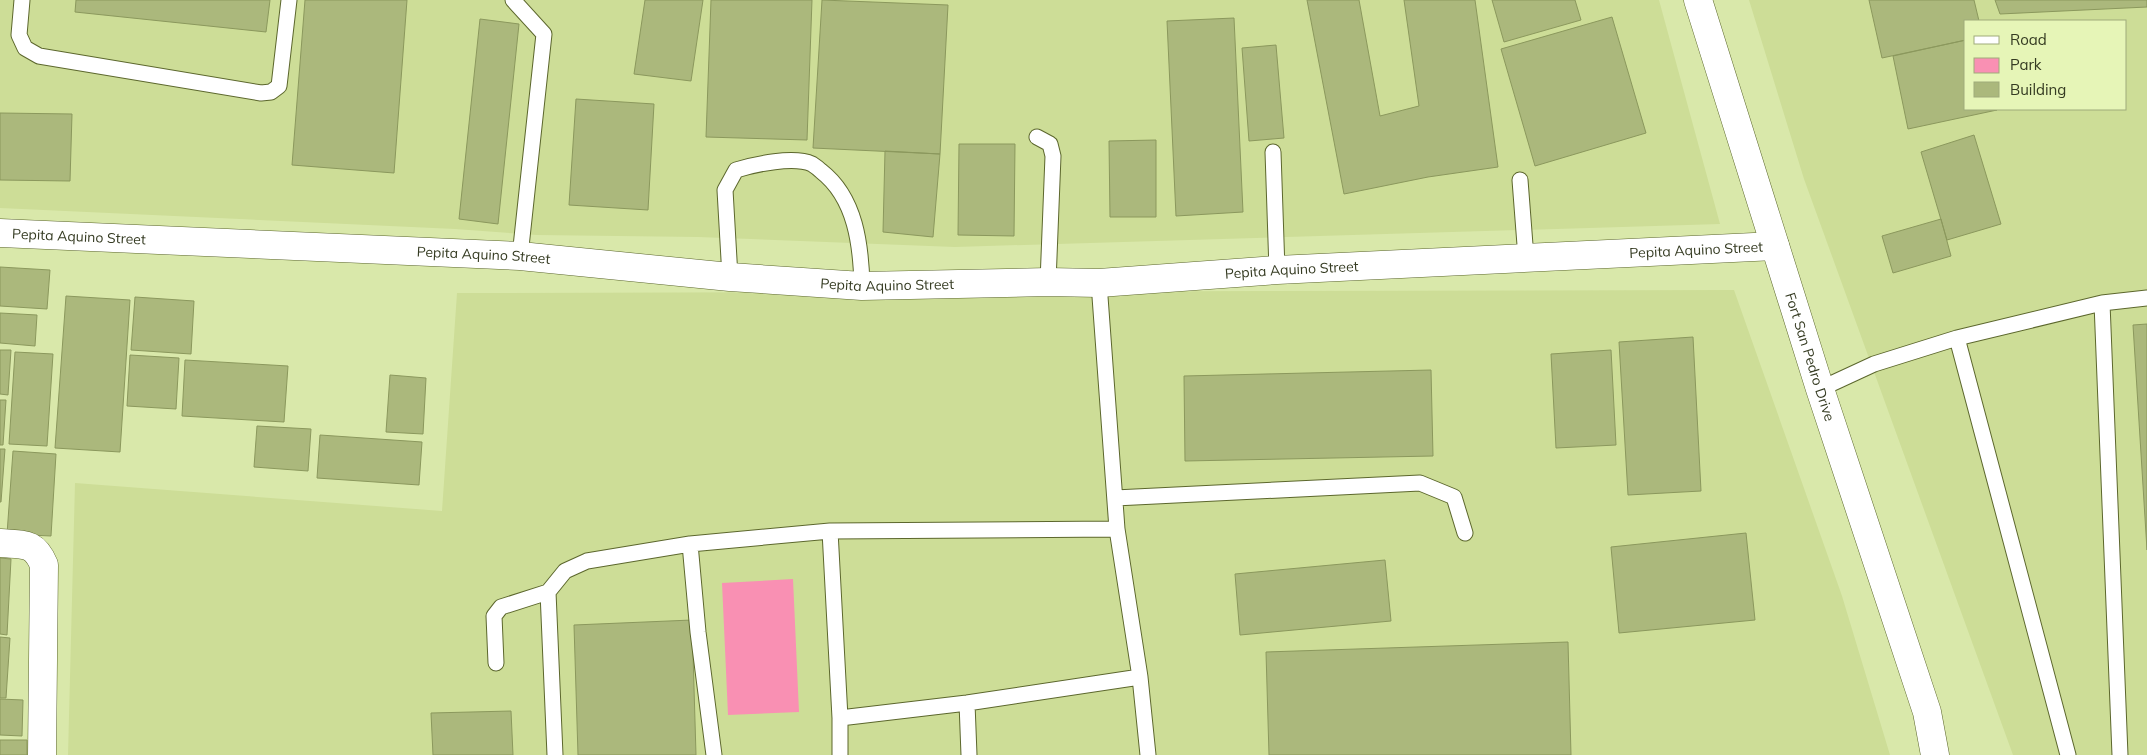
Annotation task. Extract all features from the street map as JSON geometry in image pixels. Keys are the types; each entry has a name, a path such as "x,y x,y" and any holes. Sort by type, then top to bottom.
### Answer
{"street":[{"name":"Fort San Pedro Drive","path":"1698,0 1820,388 1927,712 1935,755"},
{"name":"Pepita Aquino Street","path":"0,233 520,256 730,277 862,286 1048,282 1099,283 1277,270 1775,246"},
{"path":"0,543 31,546 40,556 44,565 42,755"},
{"name":"Fort San Pedro Drive","path":"1927,712 1956,755"}],"lane":[{"path":"22,0 19,35 25,48 39,56 261,93 271,92 279,86 289,0"},
{"path":"513,0 544,34 520,256"},
{"path":"1037,138 1050,144 1053,156 1048,282"},
{"path":"1273,152 1277,270"},
{"path":"730,277 725,190 736,170 754,164 798,162 812,164 839,187 854,224 861,254 862,286"},
{"path":"1520,180 1526,258"},
{"path":"1099,283 1116,529 1140,677 1148,755"},
{"path":"1820,388 1874,364 1957,338 2102,303 2147,298"},
{"path":"2102,303 2120,755"},
{"path":"1957,338 2068,755"},
{"path":"1114,498 1420,482 1454,497 1465,533"},
{"path":"496,663 494,616 501,607 548,592 565,571 587,561 690,544 830,530 1116,529"},
{"path":"830,530 840,718 840,755"},
{"path":"690,544 698,632 714,755"},
{"path":"548,592 555,755"},
{"path":"840,718 967,704 1140,677"},
{"path":"967,704 968,755"}],"shaded area":[{"path":"0,0 1659,0 1720,224 955,247 698,237 537,235 455,229 0,208"},
{"path":"1749,0 2147,0 2147,755 2013,755 1804,179"},
{"path":"1734,290 1842,596 1890,755 68,755 75,483 442,511 457,293"}],"green space":[{"path":"793,579 799,712 728,715 722,583"}],"building":[{"path":"76,0 270,0 266,32 75,12"},
{"path":"305,0 407,0 394,173 292,165"},
{"path":"645,0 703,0 691,81 634,74"},
{"path":"711,0 812,0 807,140 706,137"},
{"path":"822,0 948,5 940,154 813,148"},
{"path":"1307,0 1359,0 1380,116 1419,106 1404,0 1475,0 1498,167 1428,177 1344,194"},
{"path":"1492,0 1575,0 1581,20 1504,42"},
{"path":"1869,0 1974,0 1979,20 1964,20 1964,40 1882,58"},
{"path":"1995,0 2147,0 2147,7 2000,14"},
{"path":"1612,17 1646,133 1535,166 1501,49"},
{"path":"1234,18 1243,212 1176,216 1167,21"},
{"path":"480,19 519,24 498,224 459,219"},
{"path":"1964,40 1964,110 1997,110 1908,129 1893,56"},
{"path":"1276,45 1284,138 1249,141 1242,48"},
{"path":"576,99 654,104 648,210 569,205"},
{"path":"0,113 72,114 70,181 0,180"},
{"path":"1974,135 2001,224 1947,240 1921,152"},
{"path":"1156,140 1156,217 1110,217 1109,141"},
{"path":"959,144 1015,144 1014,236 958,235"},
{"path":"885,151 940,154 933,237 883,232"},
{"path":"1941,219 1951,256 1893,273 1882,236"},
{"path":"0,267 50,270 47,309 0,306"},
{"path":"66,296 130,300 120,452 55,448"},
{"path":"135,297 194,301 191,354 131,350"},
{"path":"0,313 37,315 35,346 0,343"},
{"path":"2147,324 2147,550 2133,325"},
{"path":"1693,337 1701,491 1628,495 1619,342"},
{"path":"0,350 11,350 8,395 0,394"},
{"path":"1611,350 1616,445 1556,448 1551,354"},
{"path":"15,352 53,354 47,446 9,444"},
{"path":"130,355 179,358 176,409 127,406"},
{"path":"185,360 288,366 284,422 182,416"},
{"path":"1431,370 1433,456 1185,461 1184,376"},
{"path":"390,375 426,378 423,434 386,432"},
{"path":"0,400 6,400 3,445 0,445"},
{"path":"257,426 311,429 308,471 254,467"},
{"path":"320,435 422,442 419,485 317,478"},
{"path":"0,449 5,449 1,502 0,502"},
{"path":"13,451 56,454 51,536 7,534"},
{"path":"1746,533 1755,620 1619,633 1611,547"},
{"path":"0,558 11,559 7,635 0,634"},
{"path":"1385,560 1391,621 1240,635 1235,574"},
{"path":"692,620 696,755 578,755 574,625"},
{"path":"0,637 10,638 6,698 0,698"},
{"path":"1568,642 1571,755 1269,755 1266,652"},
{"path":"0,699 23,700 22,736 0,735"},
{"path":"511,711 513,755 433,755 431,713"},
{"path":"0,740 27,740 27,755 0,755"}]}
